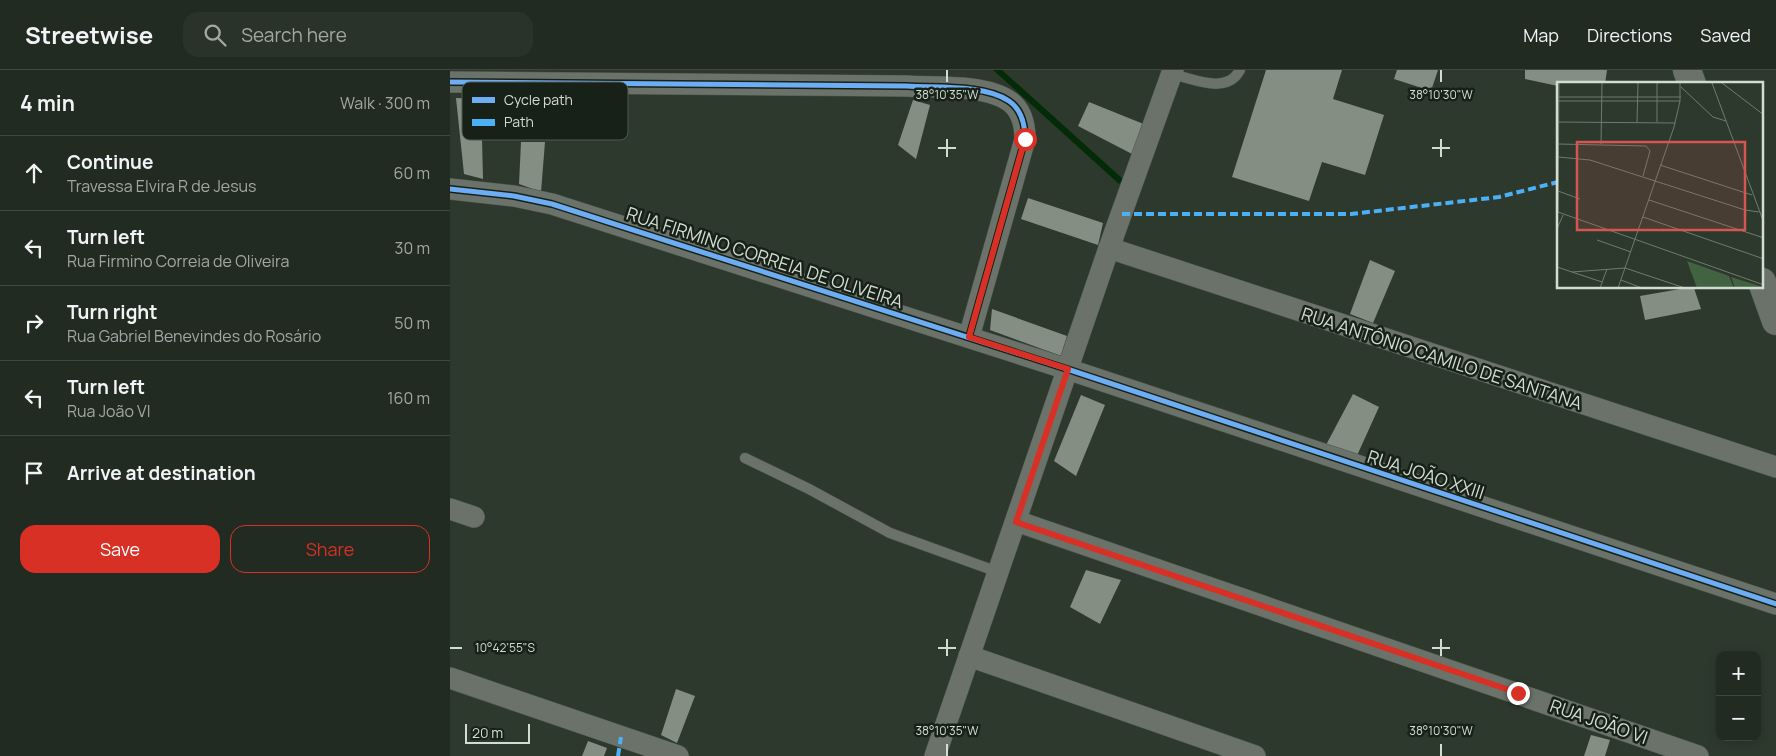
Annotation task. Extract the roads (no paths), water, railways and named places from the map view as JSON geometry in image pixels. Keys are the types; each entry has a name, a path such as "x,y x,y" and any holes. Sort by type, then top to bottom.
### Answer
{"main road":[{"path":"1687,70 1691,82"},
{"path":"1764,288 1776,321"}],"street":[{"path":"935,756 1109,248 1173,72"},
{"path":"450,82 639,76 974,90 996,95 1010,101 1020,112 1024,124 1025,139 969,337"},
{"name":"RUA FIRMINO CORREIA DE OLIVEIRA","path":"450,190 514,196 552,204 1068,369"},
{"name":"RUA ANTÔNIO CAMILO DE SANTANA","path":"1109,248 1776,466"},
{"name":"RUA JOÃO XXIII","path":"1068,369 1776,604"},
{"path":"450,509 474,518"},
{"name":"RUA JOÃO VI","path":"1016,522 1698,756"},
{"path":"969,656 1255,756"},
{"path":"450,678 678,756"}],"lane":[{"path":"1173,72 1216,84 1226,84 1235,79 1240,70"},
{"path":"745,458 890,533 998,572"}]}
